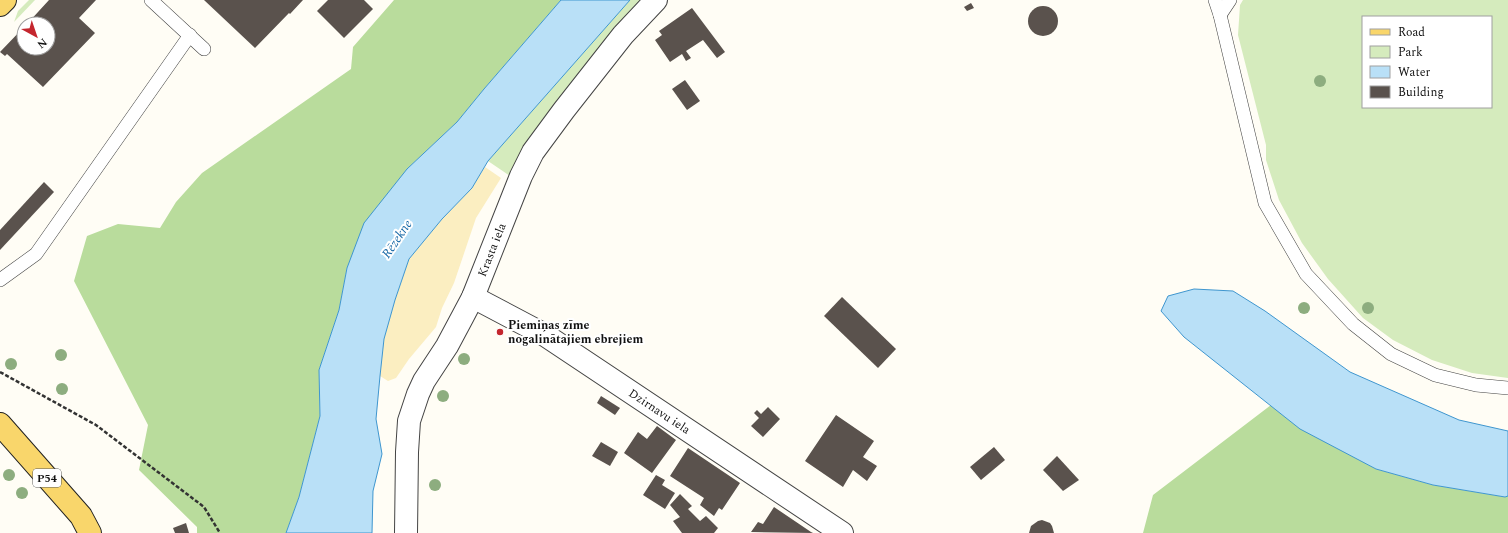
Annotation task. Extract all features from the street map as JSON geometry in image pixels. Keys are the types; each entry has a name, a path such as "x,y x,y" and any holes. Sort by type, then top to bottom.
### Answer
{"main road":[{"path":"0,5 5,0"},
{"name":"P54","path":"0,424 81,516 90,533"}],"street":[{"name":"Krasta iela","path":"406,533 409,421 424,381 447,346 473,297 521,176 533,152 564,110 623,36 656,0"},
{"name":"Dzirnavu iela","path":"473,297 545,336 842,533"}],"lane":[{"path":"151,0 204,49"},
{"path":"1215,0 1220,15 1265,203 1306,274 1353,324 1391,354 1435,375 1476,384 1508,388"},
{"path":"1220,15 1230,0"},
{"path":"0,280 36,254 190,35"}],"path":[{"path":"0,372 96,425 204,507 220,533"}],"green space":[{"path":"29,0 35,0 20,16 16,16 18,11"},
{"path":"394,0 561,0 457,122 407,169 347,268 339,310 319,370 320,416 299,497 286,533 197,533 197,527 139,470 148,425 74,281 87,236 118,224 160,228 176,202 202,173 351,69 353,47"},
{"path":"630,0 646,0 546,115 529,138 510,176 488,161"},
{"path":"1243,0 1508,0 1508,378 1472,373 1432,360 1393,340 1363,318 1328,279 1302,243 1279,200 1266,160 1266,145 1238,35 1240,5"},
{"path":"1271,405 1376,469 1433,485 1505,497 1508,496 1508,533 1143,533 1153,495"}],"sand":[{"path":"485,167 501,178 476,218 454,283 442,308 436,327 409,359 396,378 388,381 380,376 384,339 409,259 442,219 472,188"}],"water":[{"name":"Rēzekne","path":"561,0 630,0 488,161 472,188 442,219 409,259 384,339 376,419 382,454 373,491 372,533 286,533 299,497 320,416 319,370 339,310 347,268 364,223 407,169 457,122"},
{"path":"1194,289 1233,291 1265,311 1350,372 1459,420 1508,431 1508,496 1505,497 1433,485 1376,469 1300,429 1184,337 1161,311 1168,296"}],"building":[{"path":"49,0 96,0 79,18 95,33 43,87 7,54 5,56 0,52 16,35 16,56 56,56 56,16 34,16"},
{"path":"204,0 303,0 255,48"},
{"path":"328,0 364,0 373,9 344,38 317,11"},
{"path":"971,3 974,8 967,11 964,7"},
{"path":"1043,6 1049,7 1057,15 1057,27 1049,35 1043,36 1037,35 1029,27 1028,21 1029,15 1037,7"},
{"path":"692,8 725,52 717,58 703,40 686,51 691,58 686,61 682,54 670,62 655,40 662,35 659,31"},
{"path":"685,80 700,101 687,110 672,89"},
{"path":"44,182 54,192 0,250 0,230"},
{"path":"842,297 896,349 878,368 824,316"},
{"path":"601,396 620,408 615,415 597,403"},
{"path":"768,407 780,419 763,437 751,426 759,418 754,413 757,410 761,414"},
{"path":"836,415 874,441 863,457 877,466 867,481 853,470 843,487 805,461"},
{"path":"657,426 676,440 652,473 624,453 638,432 647,439"},
{"path":"601,442 618,452 610,466 592,456"},
{"path":"994,447 1005,460 981,480 970,467"},
{"path":"688,448 740,483 722,510 719,508 714,516 700,505 704,498 670,476"},
{"path":"1057,456 1079,480 1063,491 1043,470"},
{"path":"656,475 665,480 662,485 675,493 665,509 643,495"},
{"path":"680,494 692,506 688,509 700,521 706,516 718,528 714,533 682,533 673,521 680,517 670,505"},
{"path":"774,507 813,533 751,532 758,522 763,524"},
{"path":"1042,520 1050,523 1054,533 1029,533 1031,526"},
{"path":"186,523 189,533 175,533 173,528"}],"place":[{"name":"Piemiņas zīme nogalinātajiem ebrejiem","path":"500,332"}]}
